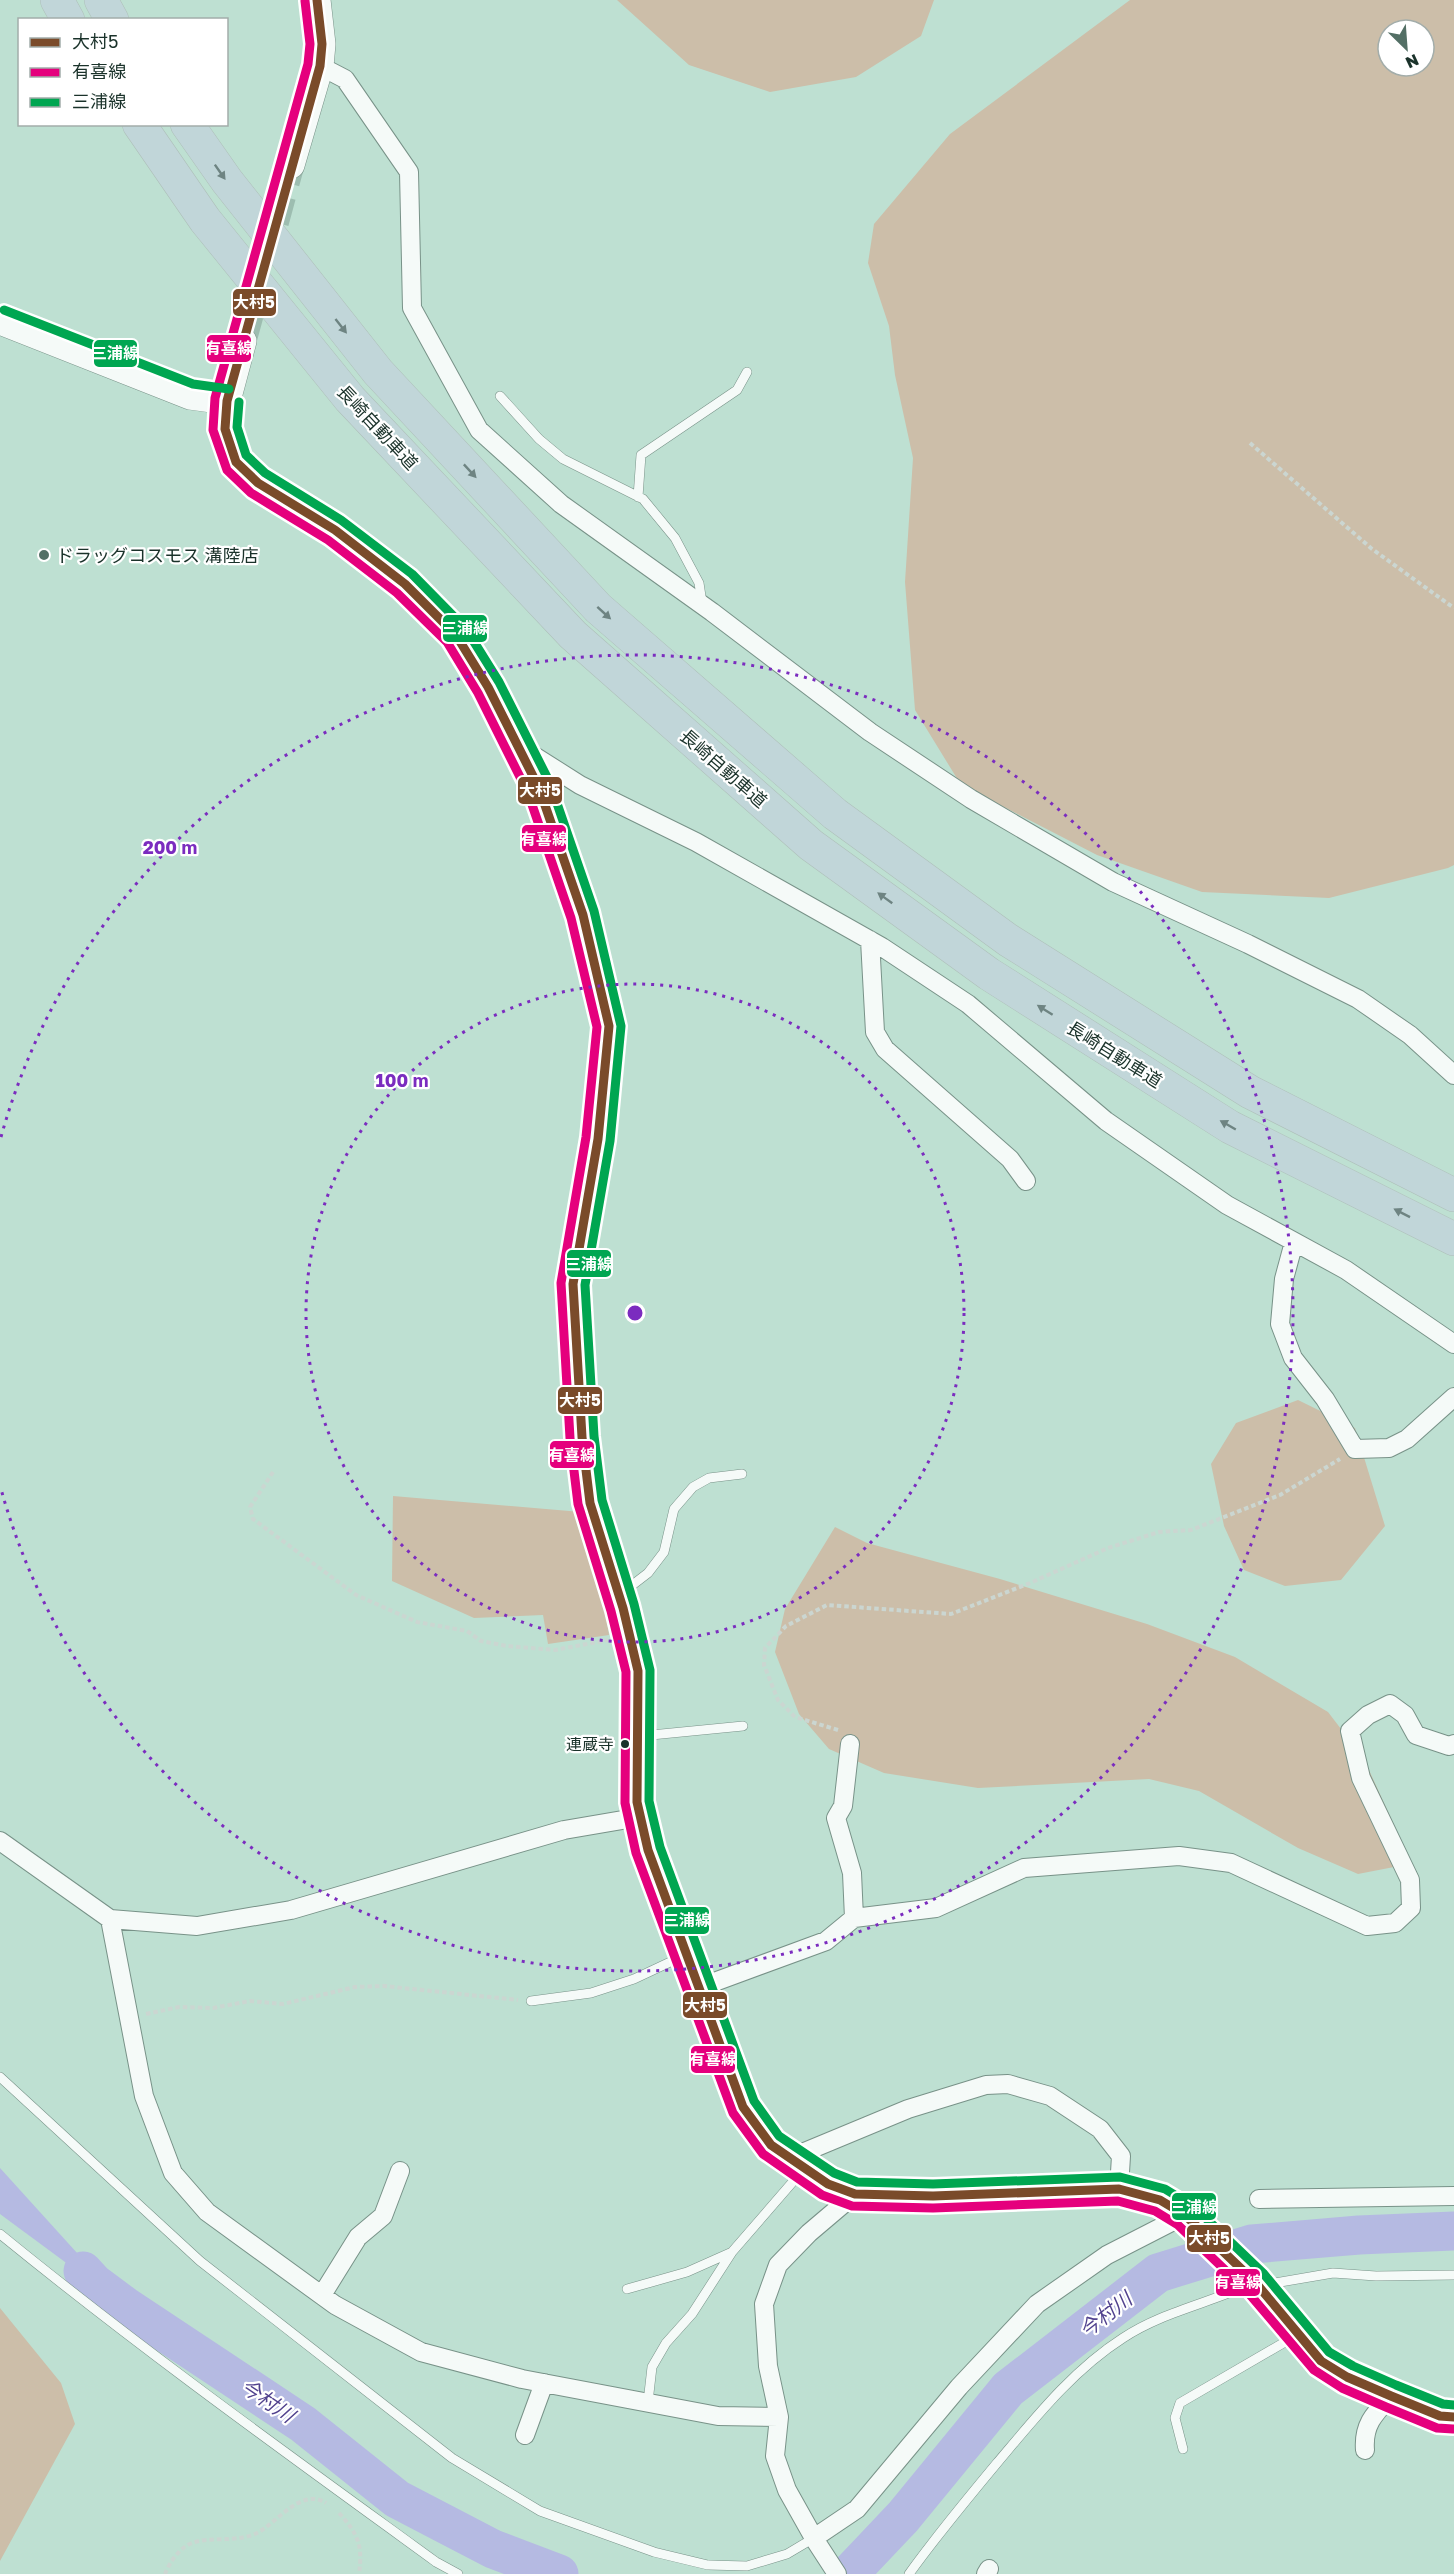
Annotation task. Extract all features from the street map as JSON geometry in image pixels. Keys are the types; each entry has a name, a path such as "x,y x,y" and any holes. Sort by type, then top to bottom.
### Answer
{"highway":[{"path":"57,0 67,18"},
{"path":"101,0 111,18"},
{"name":"長崎自動車道","path":"140,126 205,220 351,399 573,634 811,845 989,974 1230,1127 1454,1239"},
{"name":"長崎自動車道","path":"188,126 227,181 378,372 598,608 836,814 1008,940 1250,1092 1454,1195"}],"street":[{"path":"291,165 320,66 322,44 317,0"},
{"path":"320,66 345,79 409,172 412,308 478,430 561,504 703,605 870,732 971,799 1113,882 1248,944 1358,999 1410,1035 1454,1074"},
{"path":"0,321 190,396 227,401"},
{"path":"243,341 227,401 225,429 236,462 258,483 335,530 405,584 456,635 488,687 539,788 583,915 609,1026 598,1139 573,1284 582,1437 590,1503 619,1595 638,1671 637,1802 648,1851 743,2107 771,2145 808,2171 855,2194 933,2196 1119,2189 1160,2200 1192,2222 1256,2284 1321,2361 1347,2377 1440,2416 1453,2418"},
{"path":"518,746 580,785 696,842 870,940 968,1004 1106,1121 1227,1205 1346,1270 1454,1344"},
{"path":"870,940 875,1032 885,1049 1010,1159 1026,1181"},
{"path":"1294,1242 1284,1279 1280,1324 1293,1358 1325,1399 1355,1449 1389,1448 1407,1438 1454,1397"},
{"path":"698,1988 826,1941 854,1917 936,1908 1024,1868 1179,1856 1231,1863 1367,1926 1395,1923 1411,1908 1410,1880 1361,1778 1350,1731 1368,1714 1390,1704 1405,1715 1416,1735 1449,1746 1454,1744"},
{"path":"850,1744 843,1806 836,1818 852,1873 854,1917"},
{"path":"0,1841 110,1919 197,1926 291,1910 564,1830 640,1817"},
{"path":"110,1919 144,2096 173,2173 207,2212 322,2295 421,2352 544,2383 718,2416 779,2417"},
{"path":"808,2171 908,2109 986,2085 1008,2084 1050,2096 1100,2129 1121,2156 1119,2189"},
{"path":"322,2295 358,2237 383,2216 400,2171"},
{"path":"837,2574 787,2490 775,2456 779,2417 768,2366 764,2304 778,2265 808,2233 855,2194"},
{"path":"1259,2199 1454,2196"},
{"path":"815,2539 857,2509 959,2387 1037,2304 1107,2255 1192,2222"},
{"path":"525,2435 544,2383"},
{"path":"1365,2450 1364,2435 1373,2414 1391,2396"}],"lane":[{"path":"638,497 641,454 738,390 747,372"},
{"path":"500,396 539,439 563,459 643,499 675,538 699,583 703,605"},
{"path":"619,1595 648,1573 664,1552 674,1509 693,1487 708,1478 742,1474"},
{"path":"639,1736 743,1726"},
{"path":"531,2001 591,1993 633,1979 685,1955"},
{"path":"0,2077 200,2261 452,2458 540,2511 654,2553 708,2565 747,2566 788,2554 815,2539"},
{"path":"648,2402 652,2367 666,2343 692,2314 732,2252 808,2171"},
{"path":"0,2234 84,2303 213,2400 436,2562 458,2574"},
{"path":"627,2289 687,2272 732,2252"},
{"path":"909,2574 935,2537 1038,2413 1076,2374 1123,2338 1166,2315 1256,2284 1333,2273 1376,2276 1454,2275"},
{"path":"1184,2450 1175,2418 1180,2403 1299,2334"}],"path":[{"path":"1250,443 1372,549 1454,608"},
{"path":"850,1744 838,1730 795,1717 778,1700 764,1665 765,1648 786,1626 827,1605 951,1614 1030,1583 1108,1548 1159,1532 1191,1530 1280,1495 1355,1449"},
{"path":"273,1472 250,1507 253,1519 356,1595 417,1622 467,1631 482,1641 507,1646 555,1650 629,1636"},
{"path":"127,2017 179,2007 213,2008 250,2001 284,2004 355,1987 384,1986 531,2001"},
{"path":"165,2574 170,2562 191,2543 231,2540 257,2532 302,2500 322,2500 340,2513 354,2531 362,2551 359,2574"}],"shaded area":[{"path":"617,0 934,0 921,36 856,77 770,92 689,65"},
{"path":"1130,0 1454,0 1454,865 1329,898 1202,892 1097,855 961,785 915,710 905,582 913,458 895,375 889,326 868,263 874,224 950,134"},
{"path":"1298,1400 1355,1428 1385,1526 1341,1580 1285,1586 1244,1570 1224,1526 1211,1464 1236,1423"},
{"path":"393,1496 581,1512 603,1595 609,1635 548,1644 543,1615 474,1618 392,1581"},
{"path":"835,1527 867,1543 1000,1579 1147,1624 1235,1657 1328,1712 1364,1759 1399,1836 1394,1867 1358,1874 1298,1848 1199,1791 1149,1779 978,1788 884,1773 829,1749 799,1714 775,1652 785,1609"},
{"path":"0,2308 61,2383 75,2424 0,2561"}],"water":[{"path":"0,2168 126,2307 0,2214"}],"waterway":[{"name":"今村川","path":"849,2574 903,2517 1008,2389 1158,2273 1252,2244 1359,2235 1454,2231"},
{"name":"今村川","path":"83,2271 94,2283 125,2306 303,2424 397,2499 493,2549 559,2574"}],"tunnel":[{"path":"243,341 291,165"}],"transit line":[{"name":"大村5","path":"317,0 322,44 320,66 227,401 225,429 236,462 258,483 335,530 405,584 456,635 488,687 539,788 583,915 609,1026 598,1139 573,1284 582,1437 590,1503 623,1608 638,1671 637,1802 648,1850 743,2107 771,2145 828,2184 855,2194 933,2196 1119,2189 1160,2200 1185,2215 1255,2282 1321,2361 1347,2377 1391,2396 1440,2416 1454,2417"},
{"name":"有喜線","path":"305,1 310,44 308,64 215,398 213,430 227,470 251,493 328,540 397,593 447,642 478,693 528,793 571,918 597,1027 586,1137 561,1283 570,1438 578,1504 611,1611 626,1672 625,1803 636,1853 733,2113 763,2154 822,2195 852,2206 933,2208 1118,2201 1155,2211 1178,2225 1246,2290 1314,2370 1342,2388 1386,2407 1437,2428 1453,2429"},
{"name":"三浦線","path":"4,310 193,384 229,389"},
{"name":"三浦線","path":"239,402 237,427 246,455 265,473 341,520 412,574 466,629 499,682 550,783 594,911 621,1026 610,1141 585,1285 594,1436 602,1500 634,1604 650,1670 649,1801 660,1847 754,2101 779,2136 834,2173 857,2182 933,2184 1120,2177 1165,2189 1193,2206 1263,2273 1329,2352 1353,2366 1396,2385 1443,2404 1454,2405"}],"place":[{"name":"ドラッグコスモス 溝陸店","path":"44,555"},
{"name":"連蔵寺","path":"625,1744"}]}
